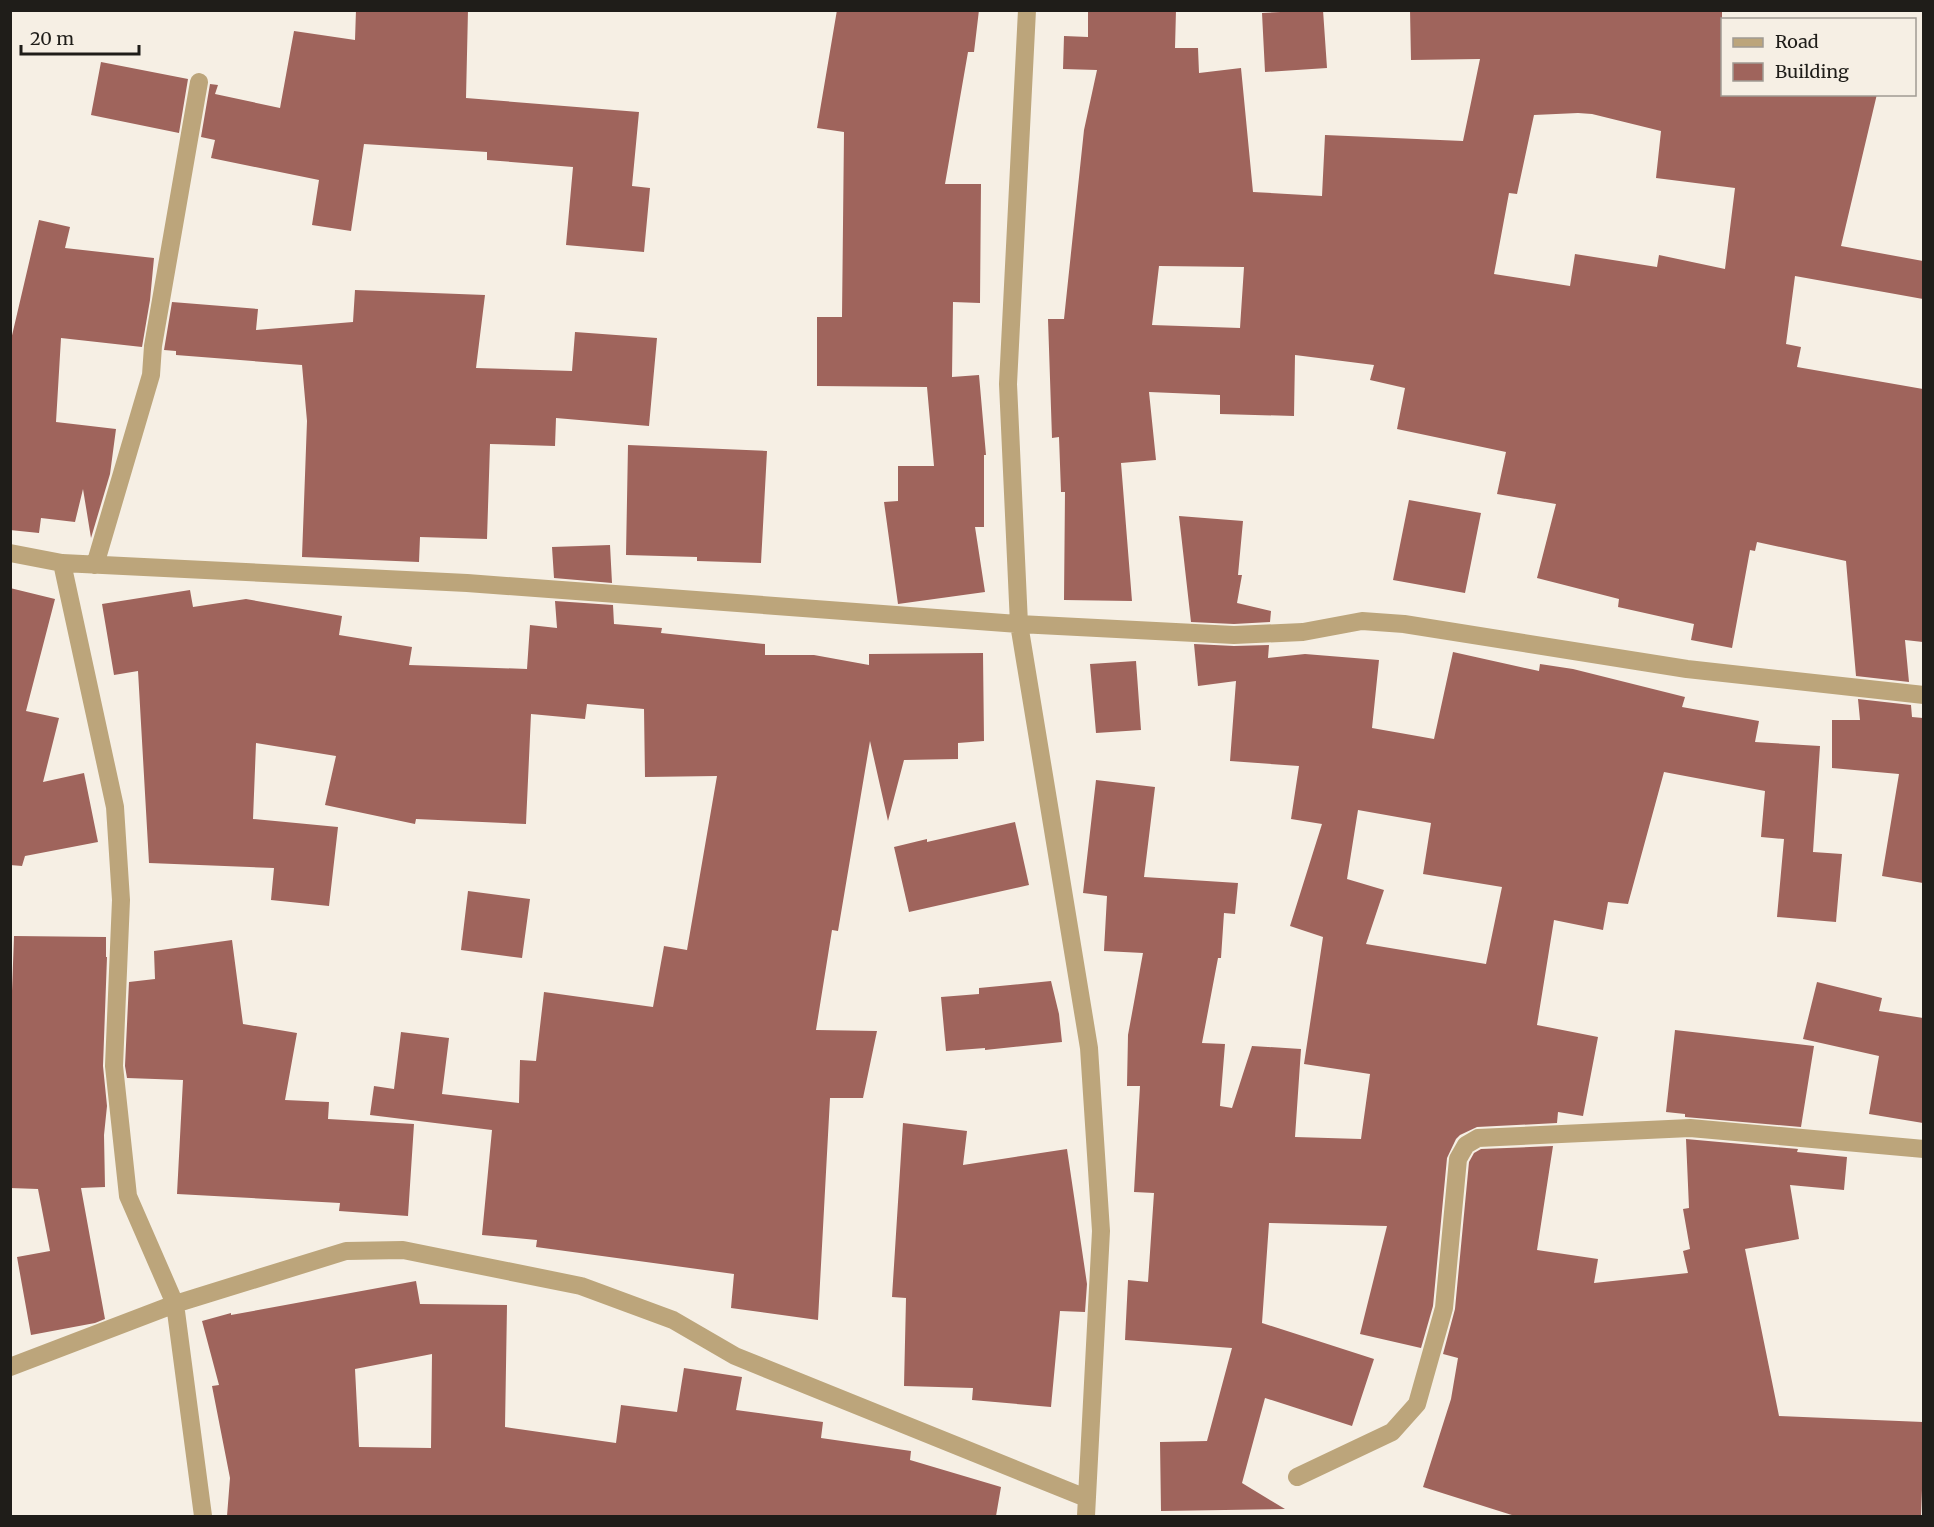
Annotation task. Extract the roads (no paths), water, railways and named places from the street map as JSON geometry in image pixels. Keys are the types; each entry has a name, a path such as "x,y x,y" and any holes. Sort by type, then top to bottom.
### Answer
{"street":[{"path":"10,1367 175,1304 346,1251 403,1250 581,1286 672,1320 735,1356 1086,1507 1101,1231 1089,1048 1019,624 1008,384 1027,10"},
{"path":"95,565 151,375 153,346 199,82"},
{"path":"10,553 62,563 467,583 1019,624 1234,635 1303,632 1362,621 1404,624 1687,669 1923,695"},
{"path":"62,563 115,807 121,900 114,1066 128,1196 175,1304 202,1516"},
{"path":"1297,1477 1392,1432 1417,1404 1444,1308 1458,1159 1466,1145 1478,1138 1690,1128 1923,1149"}]}
